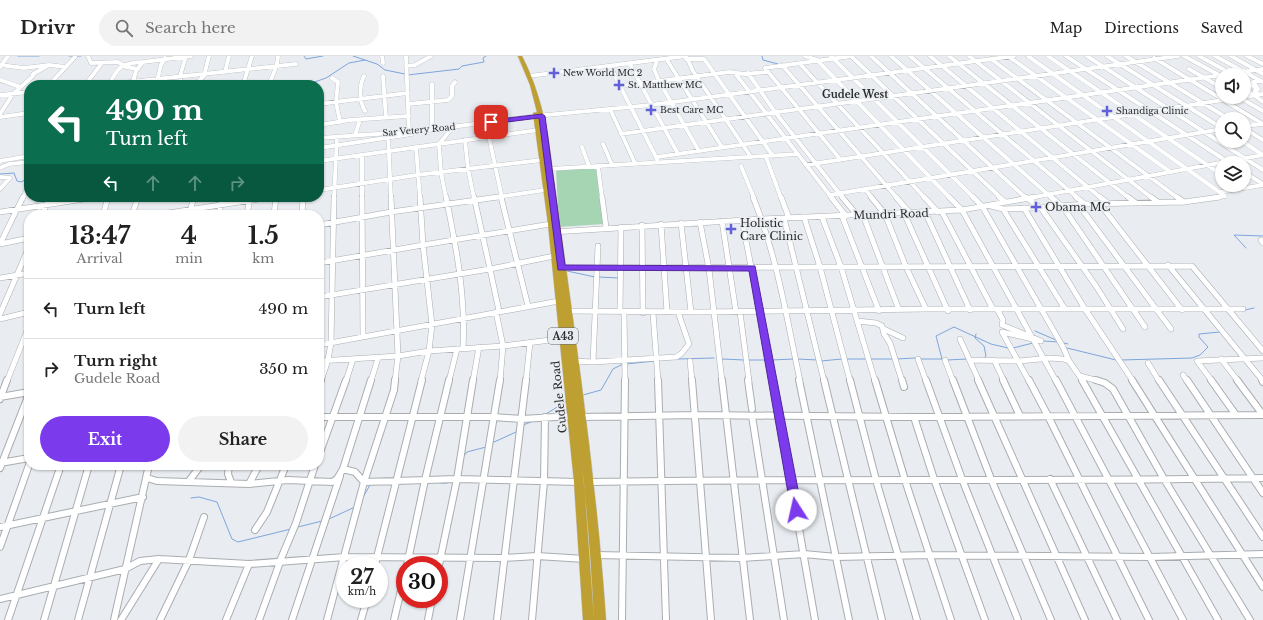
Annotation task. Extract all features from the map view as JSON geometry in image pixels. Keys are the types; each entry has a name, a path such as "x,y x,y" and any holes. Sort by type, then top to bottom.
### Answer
{"highway":[{"name":"Gudele Road","path":"516,56 539,116 538,130 545,190 568,311 572,416 579,482 589,620"},
{"name":"Gudele Road","path":"520,56 529,76 539,116 549,169 554,256 559,301 574,361 589,482 600,620"}],"street":[{"path":"0,66 8,56"},
{"path":"88,56 91,60 91,64 118,62 126,67 138,69"},
{"path":"180,80 186,56"},
{"path":"111,80 115,70 124,65 165,58 191,56"},
{"path":"199,80 205,74 209,56"},
{"path":"225,72 229,56"},
{"path":"245,80 252,56"},
{"path":"271,80 273,72 278,65 278,56"},
{"path":"382,56 383,63"},
{"path":"406,56 409,131"},
{"path":"406,66 415,65 431,56"},
{"path":"804,56 817,60 878,125 962,210 994,266 1183,620"},
{"path":"767,72 766,68 800,64 832,57 852,56 1004,202"},
{"path":"871,56 1025,197 1041,208 1082,266 1123,329"},
{"path":"891,56 1064,207 1146,327"},
{"path":"910,56 1066,190 1085,204"},
{"path":"930,56 1109,204"},
{"path":"949,56 1136,203"},
{"path":"970,56 1158,202"},
{"path":"1010,56 1169,171"},
{"name":"Sar Vetery Road","path":"324,138 355,135 388,135 409,131 422,131 539,116 651,105 941,66 976,61 990,57 1010,56"},
{"path":"1028,56 1215,188"},
{"path":"1048,56 1215,170"},
{"path":"1066,56 1219,156"},
{"path":"1087,56 1242,156"},
{"path":"1107,56 1215,124"},
{"path":"1126,56 1218,112"},
{"path":"1150,56 1215,96"},
{"path":"622,134 1178,56"},
{"path":"1184,56 1215,73"},
{"path":"1199,56 1220,68"},
{"path":"1215,56 1236,68"},
{"path":"1231,56 1263,74"},
{"path":"1247,56 1263,64"},
{"path":"53,80 74,57"},
{"path":"686,57 696,76 751,157"},
{"path":"529,76 686,57 703,58 773,156"},
{"path":"832,57 984,206 1014,266 1041,309 1069,361 1080,376 1218,620"},
{"path":"990,57 1150,175 1184,202"},
{"path":"157,79 161,65 165,58"},
{"path":"667,60 722,147"},
{"path":"657,61 654,69 659,81 699,151"},
{"path":"134,80 143,62"},
{"path":"89,80 102,63"},
{"path":"152,80 296,64"},
{"path":"630,64 678,154"},
{"path":"800,64 908,181 940,212 972,266 995,309 1003,320 1002,325 1041,341 1002,332 1048,416 1149,620"},
{"path":"0,66 24,68 48,65 66,67"},
{"path":"28,80 33,76 33,74 48,65"},
{"path":"782,65 910,213"},
{"path":"610,66 659,162"},
{"path":"1251,70 1263,69"},
{"path":"1189,70 1215,84"},
{"path":"734,72 830,195 844,216 879,311"},
{"path":"621,86 714,73 767,72"},
{"path":"767,72 840,159"},
{"path":"748,73 776,112 840,193 860,215 884,267 899,310"},
{"path":"656,157 1215,75"},
{"path":"364,76 360,83 362,87 360,99 364,111"},
{"path":"383,76 386,118"},
{"path":"1251,76 1262,81"},
{"path":"332,78 338,82 336,102 340,122"},
{"path":"0,80 20,87"},
{"path":"1258,89 1253,82 1262,81"},
{"path":"409,104 448,100 452,96 452,86 455,82"},
{"path":"0,115 13,94 24,84"},
{"path":"432,84 432,129"},
{"path":"1251,85 1258,89"},
{"path":"1258,89 1255,91 1258,94"},
{"path":"0,95 24,93"},
{"path":"324,103 408,93"},
{"path":"1252,96 1263,94"},
{"path":"1252,96 1263,102"},
{"path":"806,165 1215,101"},
{"path":"1251,103 1263,111"},
{"path":"1229,104 1263,124"},
{"path":"610,109 635,163"},
{"path":"0,115 24,113"},
{"path":"324,124 409,116"},
{"path":"355,135 360,120"},
{"path":"1251,126 1263,124"},
{"path":"409,556 440,418 460,349 465,318 455,240 449,204 441,173 439,144 453,127"},
{"path":"324,160 538,130"},
{"path":"830,195 1215,130"},
{"path":"324,147 388,135 417,134 422,131"},
{"path":"1251,132 1263,140"},
{"path":"345,556 364,482 394,390 398,356 388,135"},
{"path":"324,372 331,343 334,188 337,158 337,137"},
{"path":"489,137 494,166 528,306"},
{"path":"460,620 500,380 503,346 490,269 468,169 465,140"},
{"path":"603,144 612,165"},
{"path":"377,556 413,417 428,351 432,324 417,176 416,147"},
{"path":"582,147 589,166"},
{"path":"1251,147 1263,155"},
{"path":"549,169 798,154"},
{"path":"362,155 363,336"},
{"name":"Mundri Road","path":"1251,156 1263,155"},
{"path":"0,161 24,157"},
{"path":"766,157 786,218 847,480 882,620"},
{"path":"324,189 542,160"},
{"path":"0,168 9,164 24,162"},
{"path":"1251,162 1263,170"},
{"name":"Mundri Road","path":"324,262 511,231 962,210 1129,178 1215,164"},
{"path":"598,166 606,227"},
{"path":"741,166 762,219 776,268 849,620"},
{"path":"0,177 10,178 0,189"},
{"path":"1251,177 1263,185"},
{"path":"1251,187 1263,185"},
{"path":"865,189 886,214 906,267 926,309"},
{"path":"324,224 391,212 545,190"},
{"path":"984,206 1003,209 1064,207 1085,204 1184,202 1225,196 1220,192"},
{"path":"0,244 24,196"},
{"path":"44,210 48,202"},
{"path":"0,212 66,202"},
{"path":"193,202 191,210 235,202"},
{"path":"220,210 221,202"},
{"path":"1085,204 1081,208 1172,329"},
{"path":"1100,204 1182,310"},
{"path":"1024,208 1085,309 1156,416 1263,587"},
{"path":"1003,209 1065,309"},
{"path":"925,212 970,310"},
{"path":"904,213 948,311"},
{"path":"804,217 820,267 876,480 917,620"},
{"path":"822,217 841,267 905,480 931,555 951,620"},
{"path":"742,220 780,416 815,620"},
{"path":"722,221 738,312 784,620"},
{"path":"700,222 709,269 732,480 750,620"},
{"path":"681,223 691,312"},
{"path":"662,224 663,268 667,312"},
{"path":"642,226 643,313"},
{"path":"621,227 619,268 625,359 626,417 622,620"},
{"path":"0,244 24,239"},
{"path":"593,362 597,312 598,246"},
{"path":"324,296 490,269 554,256"},
{"path":"0,314 24,259"},
{"path":"1168,265 1263,382"},
{"path":"561,268 709,269 797,267 1192,266 1263,351"},
{"path":"0,278 24,274"},
{"path":"324,344 559,301"},
{"path":"568,311 653,313 784,312 807,310 879,311 926,309 948,311 995,309 1243,309"},
{"path":"574,361 593,362 676,357 681,354 689,344 678,312"},
{"path":"0,319 24,313"},
{"path":"653,313 660,417 660,480 666,620"},
{"path":"858,321 876,323 884,329 903,338"},
{"path":"884,329 884,334 890,342 904,387"},
{"path":"0,398 24,338"},
{"path":"324,360 378,358 428,351 503,346 568,338"},
{"path":"960,339 1085,620"},
{"path":"497,620 503,558 522,419 530,342"},
{"path":"440,556 457,479 479,347"},
{"path":"292,620 342,472 378,358"},
{"path":"970,360 1019,361 1059,358 1069,361"},
{"path":"1236,415 1197,361 1263,358"},
{"path":"324,442 334,417 352,359"},
{"path":"918,359 962,479 994,556 1018,620"},
{"path":"1221,359 1263,415"},
{"path":"690,360 711,620"},
{"path":"945,360 991,479 1051,620"},
{"path":"994,360 1020,416"},
{"path":"1148,363 1181,416 1263,537"},
{"path":"1183,375 1208,415 1263,493"},
{"path":"1080,376 1088,377 1110,386 1164,479 1250,620"},
{"path":"0,398 24,394"},
{"path":"1,464 24,406"},
{"path":"581,417 660,417 752,413 780,416 1263,415"},
{"path":"324,417 494,417 522,419 572,416"},
{"path":"914,416 934,479 985,620"},
{"path":"532,620 544,481 545,417"},
{"path":"1,464 24,459"},
{"path":"0,547 27,470"},
{"path":"8,620 18,595 42,518 59,470"},
{"path":"44,620 88,470"},
{"path":"78,620 120,470"},
{"path":"114,620 148,470"},
{"path":"189,481 197,470"},
{"path":"228,470 228,474 231,482"},
{"path":"249,484 256,470"},
{"path":"255,530 267,512 284,470"},
{"path":"259,620 280,561 296,523 308,481 313,470"},
{"path":"146,478 157,481 231,482 249,484 280,480 332,482 342,472 355,472 364,482"},
{"path":"589,482 762,479 1138,480 1263,478"},
{"path":"364,482 457,479 579,482"},
{"path":"1050,479 1088,556 1117,620"},
{"path":"0,527 142,497"},
{"path":"160,620 189,560 204,517"},
{"path":"596,555 706,556 742,558 804,554 836,557 931,555 1150,557 1263,554"},
{"path":"448,557 503,558 537,556 585,559"},
{"path":"0,599 126,569 140,561 158,559 249,564 336,558"},
{"path":"121,620 158,559"},
{"path":"226,620 249,564"},
{"path":"327,620 336,588"},
{"path":"361,620 364,608"},
{"path":"394,620 397,608"},
{"path":"428,620 430,608"}],"green space":[{"path":"597,167 604,224 559,227 556,169"}],"waterway":[{"path":"18,56 39,56"},
{"path":"69,56 74,56"},
{"path":"304,56 306,59 323,56"},
{"path":"353,56 365,60"},
{"path":"408,75 459,69 462,66 484,62 483,58 486,56"},
{"path":"762,56 763,60 778,64"},
{"path":"320,80 349,63 365,60"},
{"path":"365,60 377,64 385,70 405,74"},
{"path":"0,174 14,173 17,181 21,182 24,180"},
{"path":"1246,248 1234,235 1263,236"},
{"path":"567,271 595,277"},
{"path":"598,277 619,278"},
{"path":"1245,310 1254,308"},
{"path":"942,359 936,336 954,327 975,337"},
{"path":"1035,331 1056,340"},
{"path":"1121,360 1192,358 1200,355 1208,347 1199,337 1199,334 1220,332"},
{"path":"975,337 991,344 1008,348"},
{"path":"975,337 984,346 986,356 984,358"},
{"path":"1044,341 1059,342"},
{"path":"1013,348 1033,343"},
{"path":"1064,343 1068,344"},
{"path":"1067,348 1116,360"},
{"path":"678,359 714,358"},
{"path":"897,359 915,358"},
{"path":"722,359 744,360"},
{"path":"771,360 794,359"},
{"path":"797,359 818,360"},
{"path":"821,361 842,359"},
{"path":"847,359 865,359"},
{"path":"871,359 893,359"},
{"path":"921,359 942,359"},
{"path":"947,360 967,359"},
{"path":"748,360 766,360"},
{"path":"626,364 655,361"},
{"path":"583,395 601,390 613,369 623,364"},
{"path":"546,414 567,401"},
{"path":"523,425 531,422"},
{"path":"492,443 516,432"},
{"path":"464,456 467,452 486,447"},
{"path":"441,483 447,483"},
{"path":"362,499 370,485"},
{"path":"191,498 199,497 217,502 232,539 238,542 291,529"},
{"path":"329,519 355,507"},
{"path":"298,527 322,521"}],"place":[{"name":"New World MC 2","path":"554,73"},
{"name":"St. Matthew MC","path":"619,85"},
{"name":"Best Care MC","path":"651,110"},
{"name":"Shandiga Clinic","path":"1107,111"},
{"name":"Obama MC","path":"1036,207"},
{"name":"Holistic Care Clinic","path":"731,229"}],"district":[{"name":"Gudele West","path":"855,94"}],"route":[{"path":"491,122 542,116 561,268 752,268 770,360 796,510"}]}
